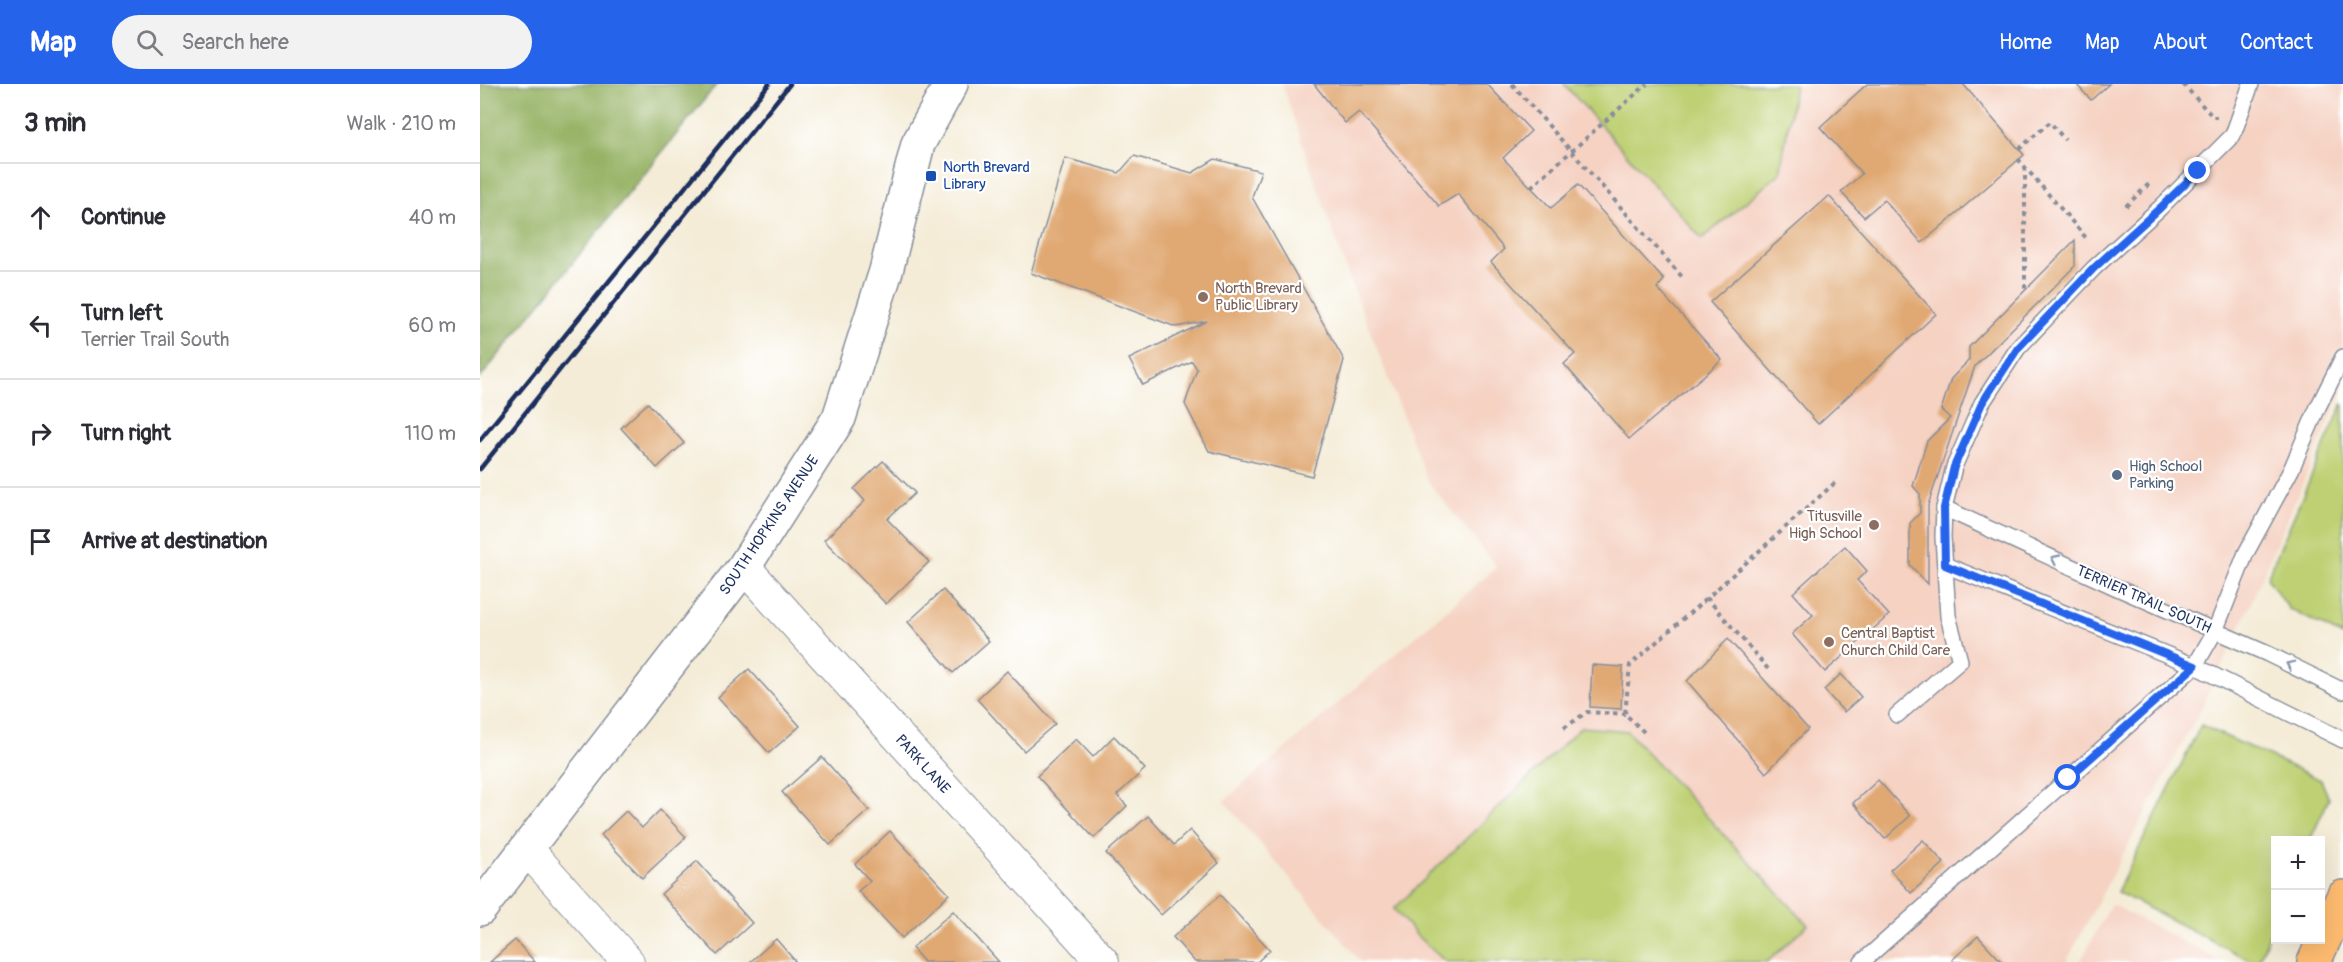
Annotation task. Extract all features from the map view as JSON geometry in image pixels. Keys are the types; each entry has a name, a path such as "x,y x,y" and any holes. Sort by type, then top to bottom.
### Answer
{"main road":[{"path":"2314,962 2343,897"}],"street":[{"name":"SOUTH HOPKINS AVENUE","path":"480,909 744,567 839,418 886,271 918,144 951,84"},
{"name":"PARK LANE","path":"744,567 1103,962"},
{"path":"527,849 628,962"}],"lane":[{"path":"1897,715 1960,661 1948,616 1944,508 1954,467 1982,403 2018,348 2094,268 2160,208 2233,135 2251,84"},
{"path":"1862,962 2195,666 2215,631 2246,553 2291,470 2343,357"},
{"name":"TERRIER TRAIL SOUTH","path":"1944,508 2343,690"},
{"path":"1945,565 2195,666 2343,740"}],"path":[{"path":"1512,84 1684,279"},
{"path":"1531,187 1647,84"},
{"path":"2183,84 2213,117"},
{"path":"2211,123 2219,109"},
{"path":"2019,149 2050,122 2065,140"},
{"path":"2018,159 2087,239"},
{"path":"2025,167 2025,290"},
{"path":"2123,208 2158,176"},
{"path":"1625,714 1630,665 1838,480"},
{"path":"1707,598 1768,669"},
{"path":"1564,728 1587,712 1625,714 1644,732"}],"shaded area":[{"name":"Titusville High School","path":"1282,84 2343,84 2343,390 2242,624 2201,708 2066,962 1361,962 1224,801 1497,567 1428,482 1340,253"},
{"path":"2111,904 2222,962 2080,962"}],"green space":[{"path":"480,84 717,84 480,378"},
{"path":"1564,84 1795,84 1780,173 1702,239"},
{"path":"2343,403 2343,636 2289,609 2267,578"},
{"path":"2201,725 2321,780 2329,799 2312,836 2271,836 2271,931 2258,962 2253,962 2117,892"},
{"path":"1581,727 1627,731 1808,925 1767,962 1446,962 1418,937 1394,909"}],"building":[{"path":"1314,84 1487,84 1531,131 1503,158 1551,208 1578,185 1664,280 1657,288 1722,360 1629,439 1564,364 1575,354 1491,262 1504,249 1458,194 1439,206 1359,112 1345,123"},
{"path":"1867,84 1963,84 2024,155 1922,243 1884,200 1864,217 1841,192 1862,174 1820,127"},
{"path":"2076,84 2109,84 2091,100"},
{"name":"North Brevard Public Library","path":"1134,156 1192,173 1215,159 1261,171 1252,197 1344,360 1312,476 1209,451 1185,404 1197,369 1192,361 1143,385 1129,359 1207,321 1176,327 1031,273 1065,158 1119,173"},
{"path":"1829,196 1936,314 1818,424 1710,302"},
{"path":"2075,240 2075,266 1975,366 1928,505 1928,584 1910,565 1910,523 1920,513 1920,494 1913,486 1927,441 1950,418 1941,410 1951,379 1969,360 1969,347"},
{"path":"648,403 684,443 657,468 621,428"},
{"path":"883,461 915,493 887,519 929,562 886,604 824,540 865,501 854,489"},
{"path":"1845,546 1867,571 1857,580 1889,615 1825,672 1792,634 1813,615 1793,593"},
{"path":"943,590 989,641 953,673 908,622"},
{"path":"1728,639 1808,729 1766,773 1687,681"},
{"path":"1592,665 1623,667 1621,709 1590,707"},
{"path":"749,669 800,726 769,753 718,697"},
{"path":"1007,671 1055,724 1024,751 977,699"},
{"path":"1841,674 1861,697 1844,712 1824,690"},
{"path":"1114,736 1145,769 1117,795 1127,806 1094,838 1037,776 1076,739 1093,757"},
{"path":"822,757 869,810 830,845 782,792"},
{"path":"1878,780 1910,816 1885,839 1853,803"},
{"path":"660,810 686,837 642,878 601,835 626,811 642,828"},
{"path":"1148,816 1174,845 1190,830 1219,863 1161,915 1106,853"},
{"path":"890,831 949,894 902,938 858,891 870,881 855,864"},
{"path":"1923,840 1944,863 1911,893 1890,870"},
{"path":"697,861 752,923 717,955 661,894"},
{"path":"1220,895 1270,950 1257,962 1195,962 1173,937"},
{"path":"953,911 999,962 924,962 912,948"},
{"path":"1978,936 2002,962 1954,962 1952,960"},
{"path":"776,939 796,962 750,962"},
{"path":"515,940 535,962 490,962"}],"railway":[{"path":"480,440 769,84"},
{"path":"480,469 790,84"}],"place":[{"name":"North Brevard Library","path":"931,176"},
{"name":"North Brevard Public Library","path":"1203,297"},
{"name":"High School Parking","path":"2117,475"},
{"name":"Titusville High School","path":"1874,525"},
{"name":"Central Baptist Church Child Care","path":"1829,642"}],"route":[{"path":"2068,778 2195,666 1945,565 1944,508 1954,467 1982,403 2018,348 2094,268 2198,171"}]}
